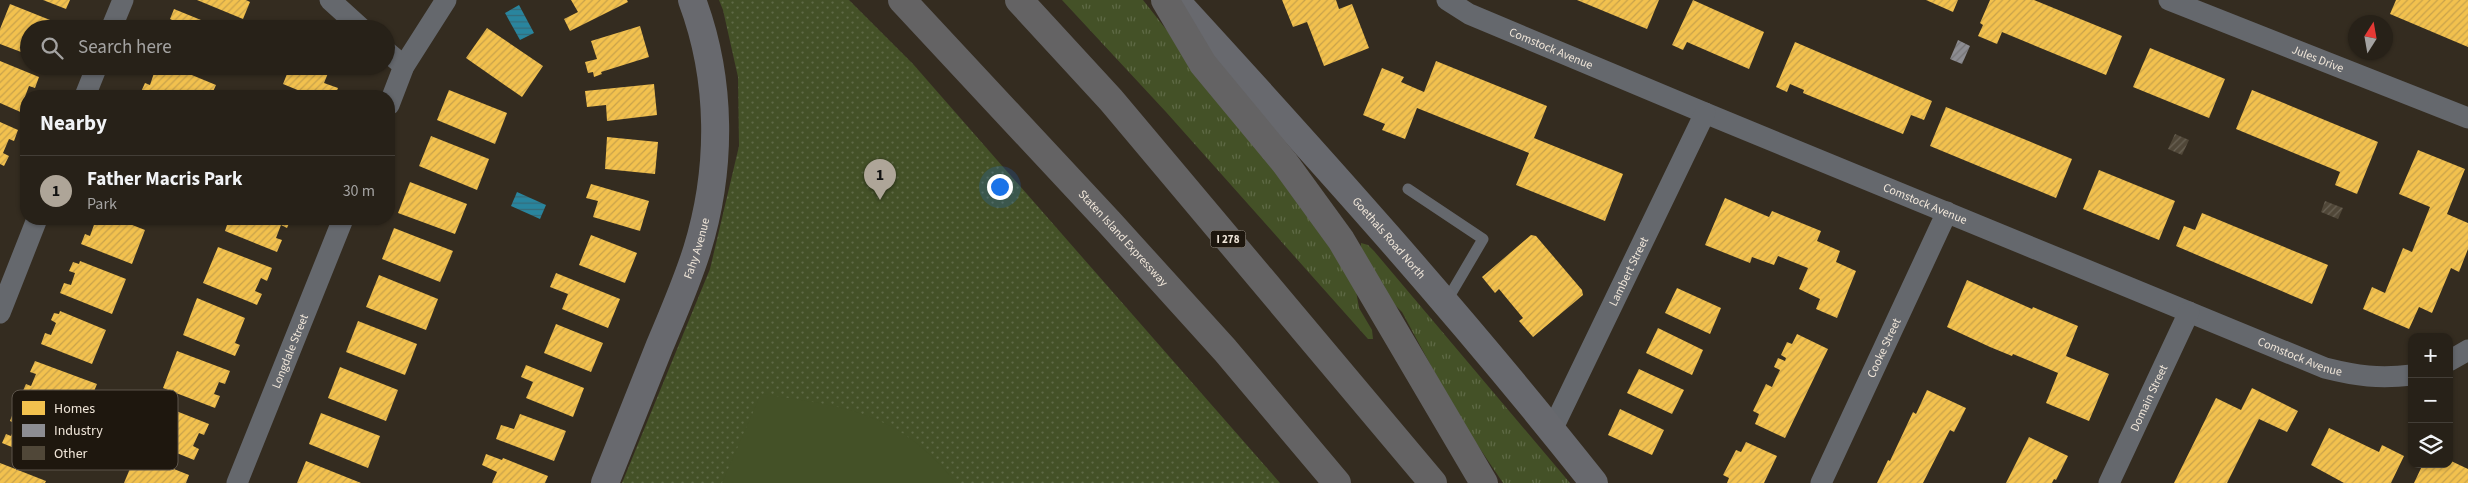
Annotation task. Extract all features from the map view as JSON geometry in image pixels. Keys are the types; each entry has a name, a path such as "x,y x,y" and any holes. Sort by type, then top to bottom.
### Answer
{"highway":[{"name":"Staten Island Expressway","path":"902,0 1110,222 1225,350 1337,483"},
{"name":"I 278","path":"1019,0 1111,100 1433,483"},
{"path":"1165,0 1204,64 1285,163 1341,240 1484,483"}],"main road":[{"name":"Fahy Avenue","path":"605,483 697,251 708,204 715,136 714,85 705,40 692,0"},
{"name":"Goethals Road North","path":"1175,0 1271,104 1445,303 1594,483"}],"street":[{"path":"115,20 123,0"},
{"path":"330,0 352,20"},
{"path":"395,90 404,66 446,0"},
{"name":"Comstock Avenue","path":"1447,0 1469,14 1705,113 2325,368 2359,377 2385,378 2408,375"},
{"name":"Jules Drive","path":"2168,0 2468,118"},
{"path":"395,58 404,66"},
{"path":"87,90 93,75"},
{"name":"Lambert Street","path":"1552,430 1705,113"},
{"name":"Cooke Street","path":"1821,483 1947,212"},
{"path":"0,314 35,225"},
{"name":"Longdale Street","path":"237,483 341,225"},
{"name":"Domain Street","path":"2109,483 2190,312"},
{"path":"2453,359 2468,350"}],"lane":[{"path":"1408,188 1483,239 1445,303"}],"green space":[{"path":"719,0 849,0 913,64 1280,483 622,483 710,269 739,146 738,77"},
{"path":"1062,0 1143,0 1254,141 1305,211 1355,285 1359,308 1372,330 1373,339 1368,339 1166,112"},
{"path":"1361,243 1368,245 1374,251 1570,483 1503,483 1458,416 1402,312 1388,298 1361,248"},
{"path":"761,394 819,403 869,416 892,427 914,441 935,459 956,483 722,483"}],"water":[{"path":"519,5 534,33 520,40 505,13"},
{"path":"517,192 546,205 540,219 511,206"}],"building: Homes":[{"path":"43,0 70,0 66,9"},
{"path":"197,0 246,0 250,2 243,19"},
{"path":"571,0 627,0 628,2 570,31 564,19 578,12"},
{"path":"1282,0 1336,0 1339,9 1352,4 1369,48 1324,66 1307,22 1293,27"},
{"path":"1577,0 1659,0 1647,29"},
{"path":"1693,0 1764,32 1749,69 1687,42 1683,50 1672,45"},
{"path":"1926,0 1958,0 1953,12"},
{"path":"1990,0 2034,0 2122,36 2106,75 2002,32 1997,44 1978,36 1983,25 1980,23"},
{"path":"2396,0 2468,0 2468,47 2393,15 2390,14"},
{"path":"10,4 50,20 20,20 20,52 0,44 0,29"},
{"path":"174,9 201,20 172,20 170,19"},
{"path":"640,26 649,57 601,72 602,74 594,77 593,72 588,73 585,62 597,59 591,41"},
{"path":"487,28 543,66 522,97 466,58"},
{"path":"1795,42 1932,101 1924,120 1911,115 1903,134 1803,93 1804,90 1790,84 1787,92 1776,87"},
{"path":"2150,48 2225,79 2209,118 2133,87"},
{"path":"0,61 20,69 20,75 39,77 35,88 29,86 28,90 20,90 20,112 0,103"},
{"path":"1436,61 1547,106 1534,138 1623,174 1605,221 1516,185 1529,153 1417,108 1405,139 1382,130 1385,124 1363,115 1382,68 1404,77 1401,82 1424,92"},
{"path":"153,75 192,75 216,85 214,90 142,90 145,83 150,85"},
{"path":"287,75 327,75 324,83 338,88 337,90 298,90 283,84"},
{"path":"654,84 657,115 607,121 606,105 587,107 585,91"},
{"path":"449,90 507,113 495,144 437,120"},
{"path":"2252,90 2378,142 2357,194 2335,185 2340,172 2236,129"},
{"path":"1946,107 2072,159 2056,198 1930,146"},
{"path":"0,122 18,130 14,141 9,139 3,153 9,156 4,166 0,164"},
{"path":"431,136 489,159 477,190 419,166"},
{"path":"607,137 658,142 655,174 605,169"},
{"path":"2418,150 2465,169 2447,214 2468,223 2468,249 2459,272 2451,268 2432,313 2419,307 2409,329 2363,309 2372,287 2385,293 2403,248 2412,252 2430,207 2399,194"},
{"path":"2099,170 2175,201 2159,240 2083,209"},
{"path":"410,182 467,204 455,234 398,213"},
{"path":"591,184 649,201 640,231 593,217 598,201 586,198"},
{"path":"1725,198 1769,217 1772,211 1821,231 1817,241 1840,251 1836,262 1856,271 1837,318 1816,309 1820,299 1799,289 1808,268 1778,256 1774,265 1752,257 1750,263 1705,245"},
{"path":"2202,213 2328,265 2312,304 2176,246 2184,226 2195,230"},
{"path":"94,225 132,225 145,230 132,264 81,244 85,234 90,236"},
{"path":"227,225 281,225 276,238 282,240 277,252 225,231"},
{"path":"394,228 453,251 440,282 382,259"},
{"path":"591,235 637,253 625,283 579,265"},
{"path":"1531,235 1536,236 1582,290 1583,295 1533,337 1519,321 1523,318 1499,289 1495,293 1482,277"},
{"path":"218,247 272,268 267,281 261,278 255,291 262,294 257,305 203,283"},
{"path":"80,261 126,279 112,314 60,293 64,283 71,285 75,273 69,271 73,262 79,264"},
{"path":"556,273 620,299 608,328 562,309 568,294 550,287"},
{"path":"379,275 438,299 426,330 366,307"},
{"path":"1967,280 2032,309 2033,307 2078,326 2066,356 2109,374 2089,421 2046,403 2058,373 2013,354 2012,356 1990,347 1947,327"},
{"path":"1677,288 1721,308 1710,334 1665,313"},
{"path":"197,298 245,318 235,343 240,345 235,356 183,335"},
{"path":"60,311 106,330 92,364 41,344 45,333 51,335 56,323 51,320 54,313 59,314"},
{"path":"358,321 417,344 405,375 346,352"},
{"path":"556,324 603,343 591,372 544,353"},
{"path":"1658,328 1703,350 1692,375 1646,353"},
{"path":"1797,334 1828,349 1785,438 1755,424 1759,414 1753,411 1766,384 1772,387 1780,370 1774,367 1778,358 1785,361 1786,358 1781,355 1787,342 1792,344"},
{"path":"177,351 230,371 225,384 219,382 214,394 220,396 215,408 178,394 178,390 163,388"},
{"path":"35,361 97,384 95,390 23,390 26,384 31,386 36,374 30,372"},
{"path":"526,365 584,388 573,417 526,398 533,382 521,377"},
{"path":"340,367 398,390 386,421 328,398"},
{"path":"1639,369 1684,390 1672,414 1627,393"},
{"path":"2252,388 2298,411 2287,432 2259,419 2227,483 2174,483 2216,398 2241,410"},
{"path":"1927,390 1966,408 1954,432 1950,430 1923,483 1877,483 1888,460 1890,461 1913,412 1916,414"},
{"path":"1620,409 1664,430 1652,455 1608,435"},
{"path":"178,412 209,424 204,435 199,433 193,446 199,449 194,460 178,454"},
{"path":"321,413 380,436 368,468 309,444"},
{"path":"520,414 566,431 554,461 496,439 501,425 514,429"},
{"path":"2329,428 2379,452 2382,445 2404,456 2391,483 2344,483 2311,465"},
{"path":"6,434 11,436 12,434 12,447 2,443"},
{"path":"2029,437 2068,456 2056,480 2054,479 2052,483 2006,483"},
{"path":"1746,442 1777,456 1764,483 1727,483 1729,478 1723,475 1736,450 1741,452"},
{"path":"486,454 502,460 503,458 548,476 545,483 492,483 497,472 482,465"},
{"path":"306,461 361,483 297,483"},
{"path":"2453,462 2468,469 2468,483 2414,483 2421,468 2453,468"},
{"path":"0,463 12,468 12,470 18,470 46,481 45,483 0,483"},
{"path":"129,470 176,470 189,475 186,483 124,483"}],"building: Industry":[{"path":"1958,40 1970,46 1962,64 1950,59"}],"building: Other":[{"path":"2175,134 2189,140 2182,155 2168,149"},
{"path":"2325,201 2343,208 2338,219 2321,212"}],"place":[{"name":"Father Macris Park","path":"880,200"}]}
